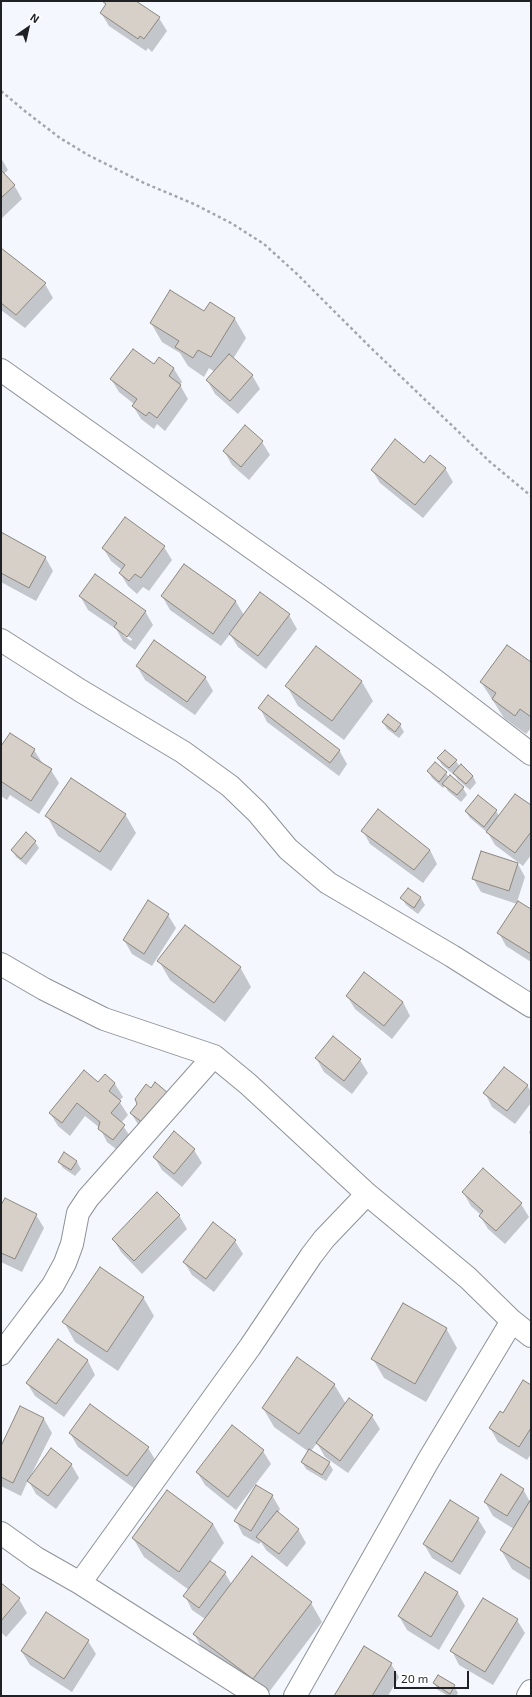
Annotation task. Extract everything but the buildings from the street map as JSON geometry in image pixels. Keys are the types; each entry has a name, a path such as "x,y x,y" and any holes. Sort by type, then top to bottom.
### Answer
{"street":[{"path":"1,370 326,601 437,682 531,754"},
{"path":"1,640 81,691 183,752 230,786 257,812 288,849 328,883 452,956 531,1006"},
{"path":"1,964 44,989 104,1019 214,1056 248,1084 367,1194 468,1278 512,1321 531,1336"},
{"path":"1,1354 53,1285 65,1264 72,1244 78,1213 88,1198 214,1056"},
{"path":"80,1583 250,1347 311,1256 324,1239 367,1194"},
{"path":"295,1696 428,1461 512,1321"},
{"path":"1,1533 36,1558 80,1583 258,1696"},
{"path":"528,1696 531,1691"}],"path":[{"path":"1,91 60,138 88,155 144,183 194,204 231,222 264,244 297,274 336,314 489,461 531,496"}]}
